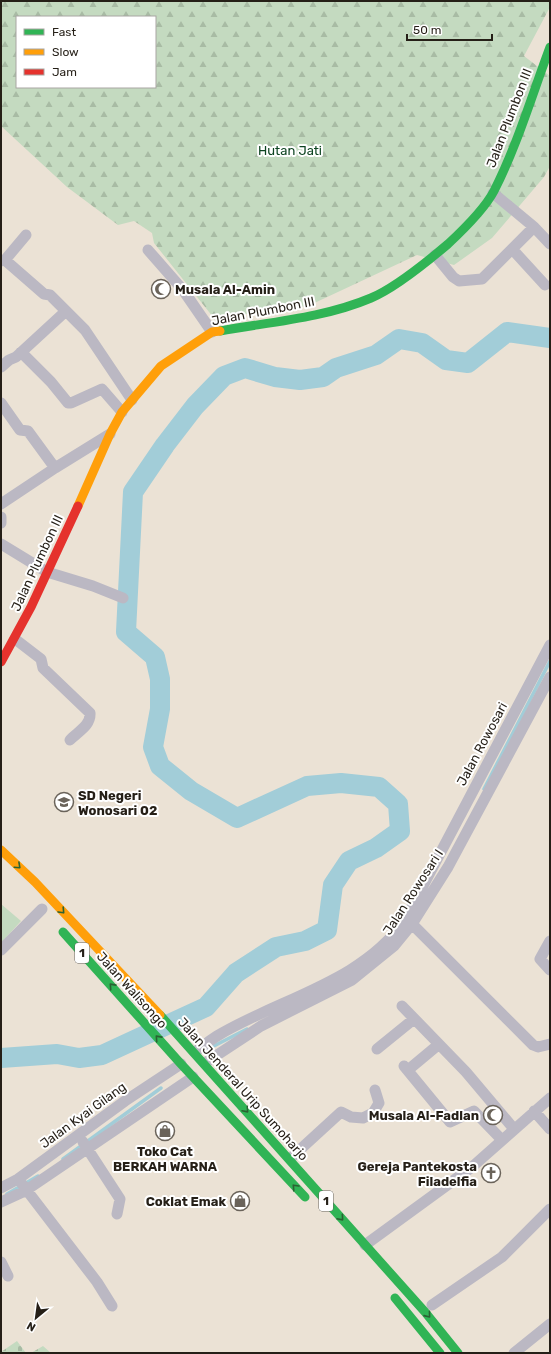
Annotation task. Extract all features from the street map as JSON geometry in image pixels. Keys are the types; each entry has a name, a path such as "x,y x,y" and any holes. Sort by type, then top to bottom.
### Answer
{"main road":[{"name":"Jalan Plumbon III","path":"1,662 15,639 110,434 122,412 161,366 212,332 315,315 372,298 395,284 435,255 463,230 493,193 510,155 550,47"},
{"name":"Jalan Jenderal Urip Sumoharjo","path":"1,850 35,882 148,1004 194,1051 288,1154 372,1241 425,1312 458,1353"},
{"name":"Jalan Walisongo","path":"58,926 180,1062"},
{"name":"Jalan Jenderal Urip Sumoharjo","path":"180,1062 313,1206"},
{"path":"288,1154 304,1166 358,1223"},
{"path":"406,1276 441,1316"},
{"path":"389,1290 440,1353"}],"street":[{"path":"493,193 548,240"},
{"path":"435,255 453,277 459,281 467,282 482,279 513,250 534,227"},
{"path":"26,235 3,261 44,294 50,294 85,330 132,400"},
{"path":"148,250 183,290 212,332"},
{"path":"513,250 545,285"},
{"path":"1,367 21,352 66,311"},
{"path":"21,352 69,404 102,389 122,412"},
{"path":"1,403 20,430 28,431 55,468"},
{"path":"1,504 110,434"},
{"path":"1,517 1,523"},
{"path":"1,544 47,572 93,586 123,598"},
{"path":"15,639 41,659 43,668 90,713 91,718 70,740"},
{"name":"Jalan Rowosari","path":"438,856 550,645"},
{"name":"Jalan Rowosari I","path":"205,1063 261,1026 352,980 394,946 412,924 448,867 550,677"},
{"name":"Jalan Rowosari I","path":"194,1051 217,1036 356,966 380,949 393,936 405,920 438,856"},
{"path":"1,950 42,909"},
{"path":"412,924 533,1045 538,1046 550,1044"},
{"path":"550,941 540,959 550,970"},
{"path":"402,1006 438,1045 466,1072 514,1129"},
{"path":"376,1049 414,1019"},
{"path":"438,1045 406,1068 450,1122 474,1111 502,1140"},
{"name":"Jalan Kyai Gilang","path":"1,1188 22,1185 130,1108 180,1062"},
{"path":"117,1214 120,1199 83,1142 130,1108 193,1077"},
{"path":"288,1154 341,1112 351,1117 363,1118 373,1113 379,1103 375,1090"},
{"path":"372,1241 472,1167 550,1098"},
{"path":"534,1111 550,1129"},
{"path":"1,1202 22,1185 75,1252 112,1306"},
{"path":"432,1306 502,1257 550,1209"},
{"path":"1,1262 8,1276"},
{"path":"514,1353 550,1324"}],"green space":[{"name":"Hutan Jati","path":"1,1 550,1 550,7 524,56 550,76 550,166 544,177 492,238 454,265 417,255 308,306 239,315 217,322 154,243 152,233 134,221 118,225 67,187 1,126"},
{"path":"1,904 21,921 1,943"},
{"path":"17,1341 26,1353 1,1353 1,1352"},
{"path":"43,1346 51,1353 31,1353"}],"waterway":[{"path":"1,1058 57,1054 79,1058 102,1055 206,1007 236,973 276,947 305,941 327,930 333,885 349,861 376,848 400,831 398,804 379,787 341,783 307,786 237,818 191,791 160,766 153,747 160,709 160,679 155,657 126,632 133,492 165,445 195,406 224,376 245,368 275,377 300,380 323,377 336,368 376,355 399,339 422,343 446,360 468,363 507,332 550,338"},
{"path":"484,789 550,661"},
{"path":"208,1049 247,1029"},
{"path":"63,1159 161,1088"},
{"path":"7,1194 38,1176"}],"traffic: fast":[{"path":"220,331 316,315 353,305 380,294 401,281 448,244 479,212 494,191 517,138 550,47"},
{"path":"63,932 181,1064 305,1197"},
{"path":"160,1015 425,1312 458,1353"},
{"path":"395,1298 440,1353"}],"traffic: slow":[{"path":"78,506 110,434 122,412 161,366 212,332 220,331"},
{"path":"1,850 35,882 160,1015"}],"traffic: jam":[{"path":"1,662 31,607 78,506"}],"place":[{"name":"Musala Al-Amin","path":"161,289"},
{"name":"SD Negeri Wonosari 02","path":"64,802"},
{"name":"Musala Al-Fadlan","path":"493,1115"},
{"name":"Toko Cat BERKAH WARNA","path":"165,1131"},
{"name":"Gereja Pantekosta Filadelfia","path":"491,1173"},
{"name":"Coklat Emak","path":"240,1201"}]}
